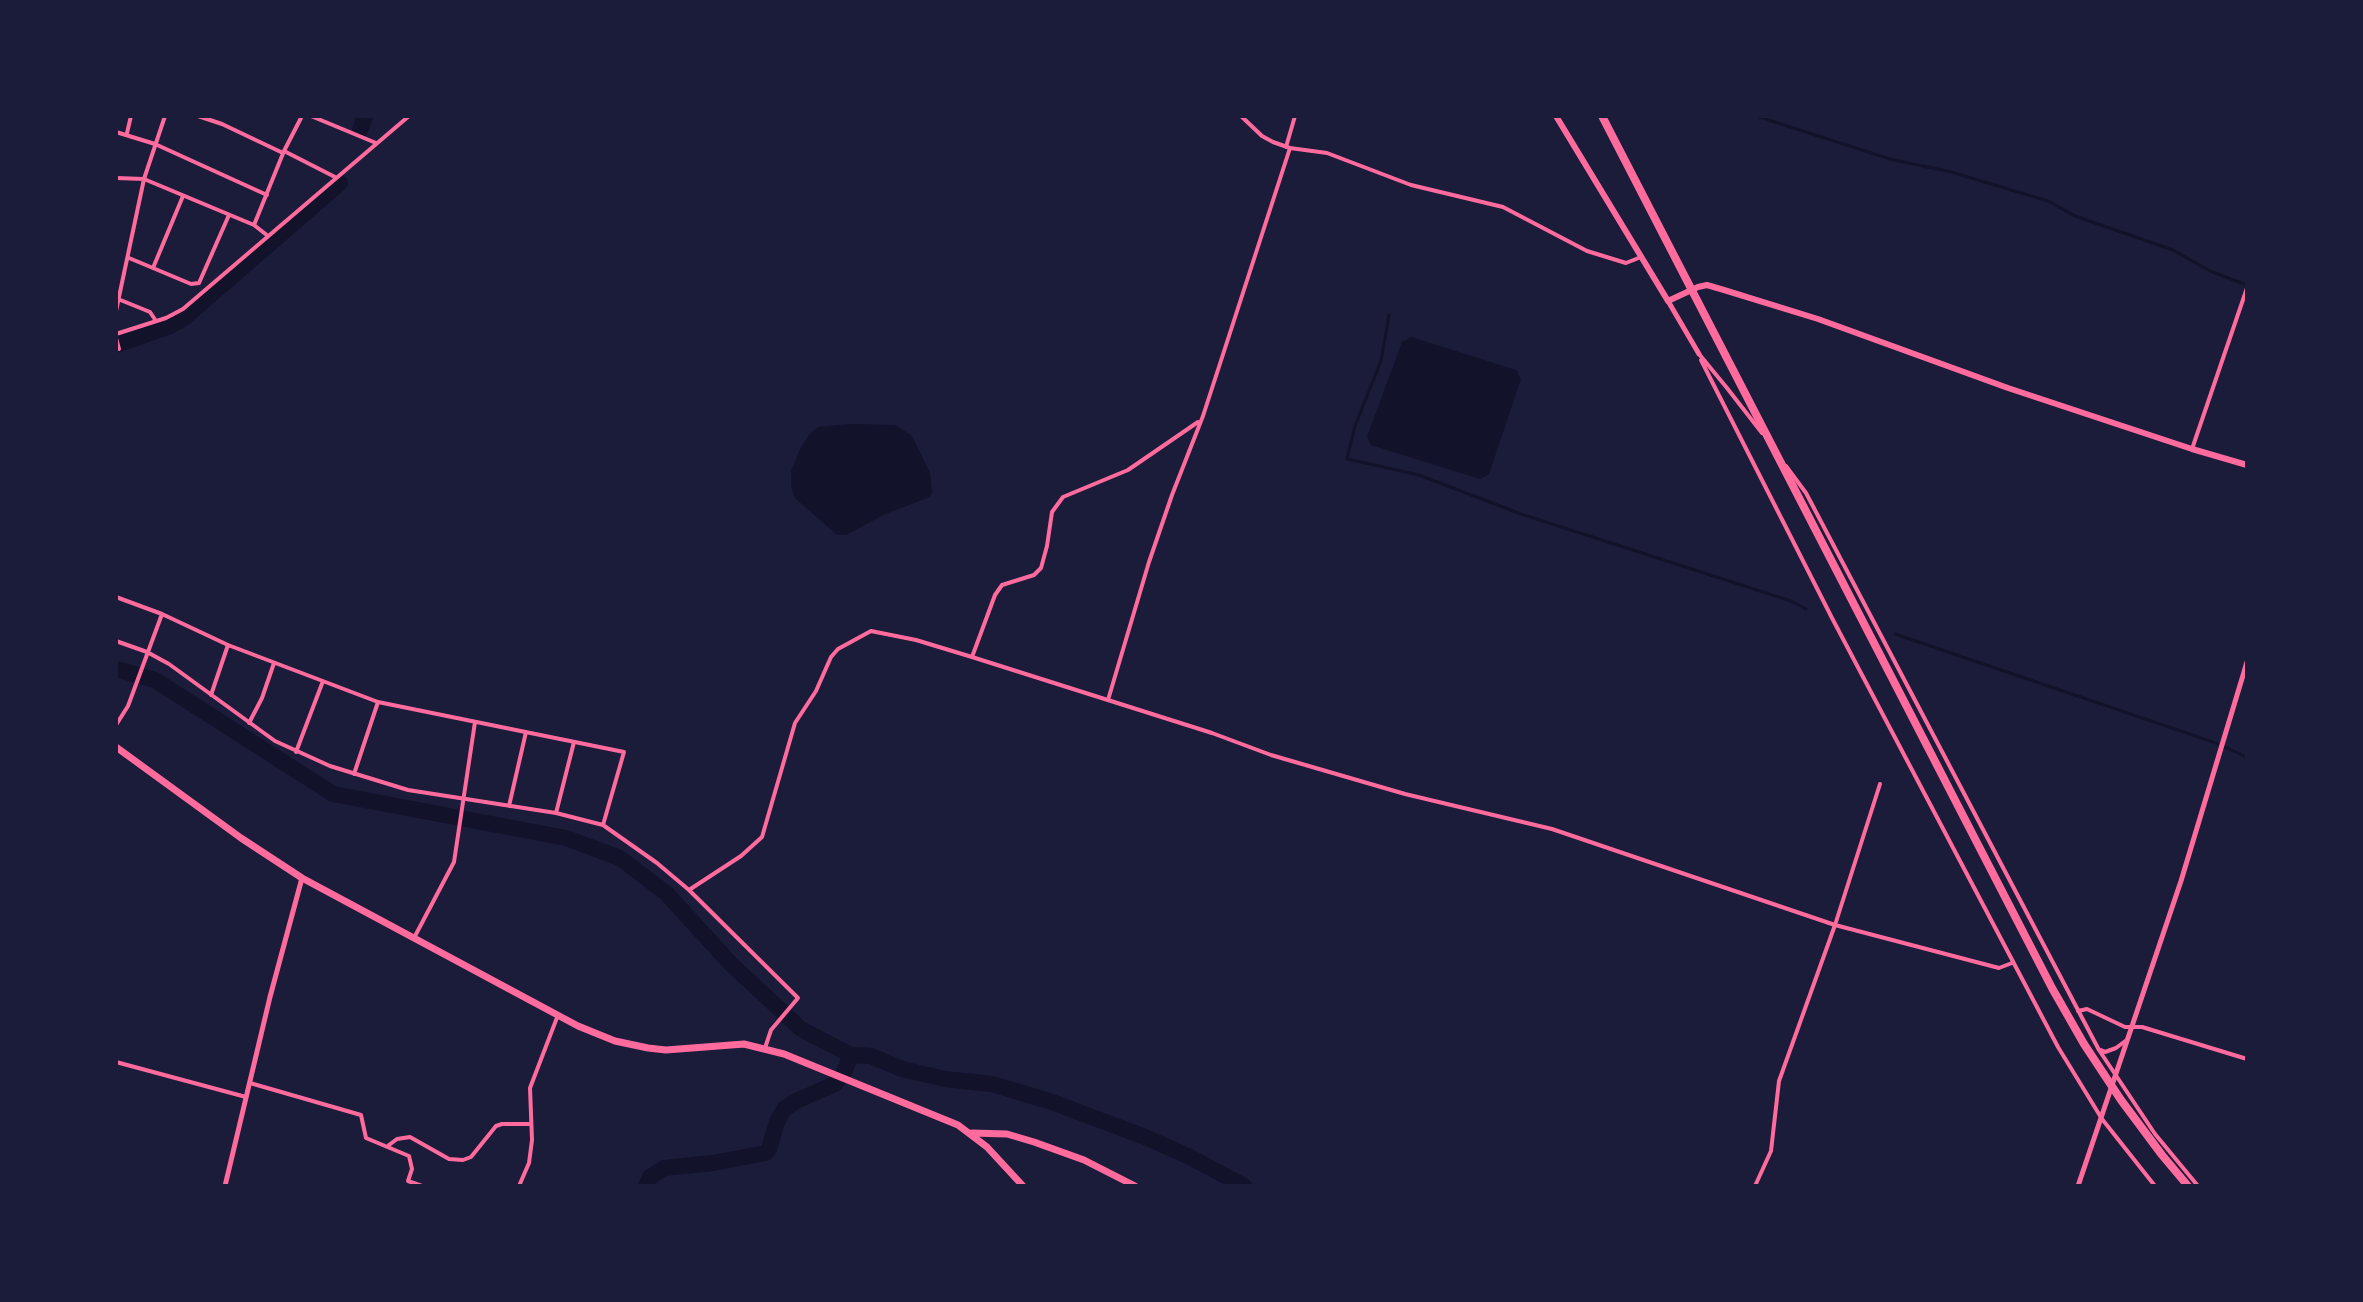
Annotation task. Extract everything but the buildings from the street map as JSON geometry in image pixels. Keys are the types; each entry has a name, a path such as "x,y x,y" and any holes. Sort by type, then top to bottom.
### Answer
{"highway":[{"path":"1602,116 2052,988 2121,1100 2188,1186"}],"main road":[{"path":"1556,116 1668,301 1707,285 1818,319 2008,388 2247,465"},
{"path":"116,747 241,838 302,878 596,1034 639,1047 666,1050 744,1044 765,1048 943,1118 987,1147 1023,1186"},
{"path":"970,1133 1007,1134 1034,1142 1084,1160 1135,1186"}],"street":[{"path":"127,134 131,116"},
{"path":"116,311 144,179 165,116"},
{"path":"198,116 222,124 335,177"},
{"path":"254,225 301,116"},
{"path":"311,116 376,143"},
{"path":"399,124 402,116"},
{"path":"119,349 116,337 183,309 409,116"},
{"path":"1241,116 1273,142 1327,153 1411,185 1503,207 1587,251 1626,263 1642,256"},
{"path":"1108,700 1149,562 1253,267 1295,116"},
{"path":"116,132 155,144 267,195"},
{"path":"116,178 144,179 254,225 268,236"},
{"path":"153,268 183,196"},
{"path":"199,283 229,215"},
{"path":"128,258 191,284 199,283"},
{"path":"199,283 205,290"},
{"path":"2192,449 2247,289"},
{"path":"118,299 150,312 156,321"},
{"path":"1668,301 1699,354 1806,493 2099,1050 2155,1134 2198,1186"},
{"path":"1699,354 1832,618 2076,1080 2102,1119 2155,1186"},
{"path":"972,657 995,595 1002,585 1034,575 1041,568 1052,512 1063,497 1128,470 1200,421"},
{"path":"116,597 162,614 228,645 378,702 624,752 603,825"},
{"path":"116,725 128,706 162,614"},
{"path":"689,890 741,856 762,837 795,723 816,691 831,657 838,649 871,631 881,631 972,657 1300,763 1405,794 1565,833 1835,925 1999,968 2012,963"},
{"path":"116,641 169,664 248,723 296,752 354,774 408,790 556,813 603,825 689,890 798,998 771,1030 765,1048"},
{"path":"211,695 228,645"},
{"path":"2078,1186 2181,881 2247,662"},
{"path":"248,723 262,698 274,663"},
{"path":"296,752 323,681"},
{"path":"354,774 378,702"},
{"path":"414,938 454,862 475,722"},
{"path":"509,806 526,732"},
{"path":"556,813 574,742"},
{"path":"1755,1186 1771,1151 1779,1081 1835,925 1880,784"},
{"path":"225,1186 277,967 302,878"},
{"path":"2078,1011 2087,1009 2125,1027 2142,1027 2247,1059"},
{"path":"519,1186 529,1163 532,1140 530,1088 558,1015"},
{"path":"2099,1050 2105,1052 2116,1048 2128,1039"},
{"path":"116,1062 246,1097"},
{"path":"249,1083 361,1115 366,1138 409,1156 412,1169 408,1181 422,1186"},
{"path":"389,1146 397,1139 410,1137 449,1159 463,1160 471,1157 496,1126 530,1124"}],"shaded area":[{"path":"1411,337 1516,370 1521,379 1489,474 1480,479 1371,445 1367,437 1402,342"},
{"path":"895,425 912,436 930,473 932,493 930,497 885,514 846,535 837,535 795,498 791,471 801,447 818,427"}],"waterway":[{"path":"360,130 365,116"},
{"path":"1756,116 1890,159 1951,172 2048,201 2075,216 2173,250 2210,271 2247,285"},
{"path":"116,345 183,319 340,183"},
{"path":"1389,315 1381,361 1355,426 1347,459 1419,475 1521,514 1791,601 1806,609"},
{"path":"1895,634 2213,742 2247,757"},
{"path":"116,669 155,680 333,794 566,838 620,858 666,893 731,964 801,1029 851,1055 871,1056 902,1069 945,1079 992,1084 1052,1102 1145,1137 1244,1186"},
{"path":"646,1186 650,1177 664,1168 766,1153 784,1109 835,1084 851,1055"}]}
